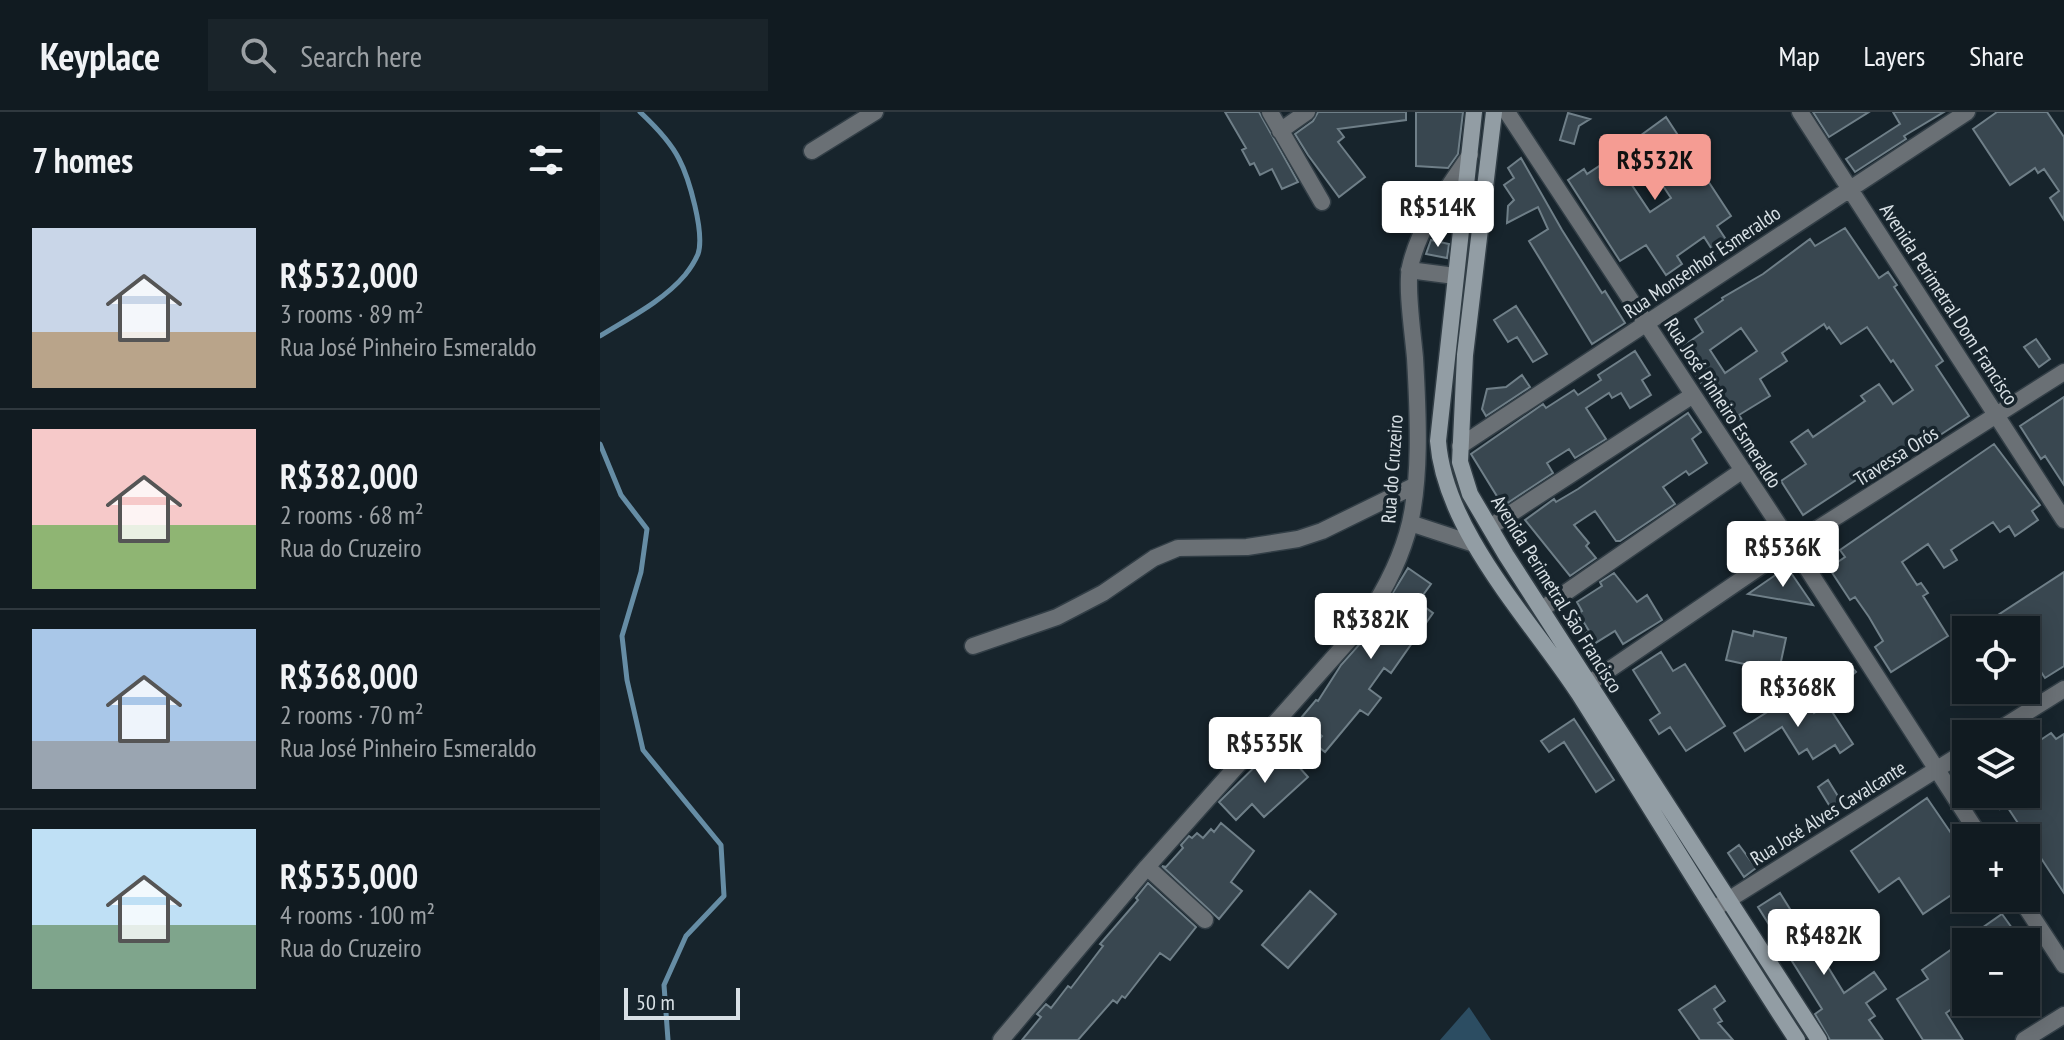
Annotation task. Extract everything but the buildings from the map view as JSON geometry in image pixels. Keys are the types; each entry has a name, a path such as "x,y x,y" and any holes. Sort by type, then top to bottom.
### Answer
{"main road":[{"name":"Avenida Perimetral São Francisco","path":"1474,112 1438,441 1447,486 1474,544 1583,688 1819,1040"},
{"name":"Avenida Perimetral São Francisco","path":"1494,112 1468,326 1460,446 1464,478 1490,527 1542,609 1583,688 1712,910 1797,1040"}],"street":[{"path":"812,151 875,112"},
{"path":"1270,112 1322,202"},
{"path":"1280,131 1307,112"},
{"name":"Rua José Pinheiro Esmeraldo","path":"1507,112 1972,824"},
{"name":"Avenida Perimetral Dom Francisco","path":"1800,112 2064,520"},
{"name":"Rua Monsenhor Esmeraldo","path":"1460,446 1967,112"},
{"name":"Rua do Cruzeiro","path":"1001,1040 1147,867 1357,631 1396,562 1410,523 1417,425 1409,270 1424,230 1470,155"},
{"path":"1409,270 1455,276"},
{"name":"Travessa Orós","path":"1583,688 1792,545 2064,372"},
{"path":"1490,527 1693,395"},
{"path":"1542,609 1743,470"},
{"path":"973,646 1057,617 1103,593 1154,558 1178,548 1247,547 1298,539 1322,531 1414,486"},
{"path":"1410,523 1474,544"},
{"path":"2014,720 2064,689"},
{"name":"Rua José Alves Cavalcante","path":"1712,910 1952,760"},
{"path":"1147,867 1205,920"},
{"path":"2029,912 2064,965"},
{"path":"2024,1040 2064,1015"}],"shaded area":[{"path":"1469,1007 1491,1040 1440,1040"}],"waterway":[{"path":"600,336 667,293 692,265 700,245 698,220 683,168 667,140 640,112"},
{"path":"600,444 621,495 647,529 641,572 622,636 627,680 643,750 721,845 724,896 686,936 664,985 668,1040"}]}
